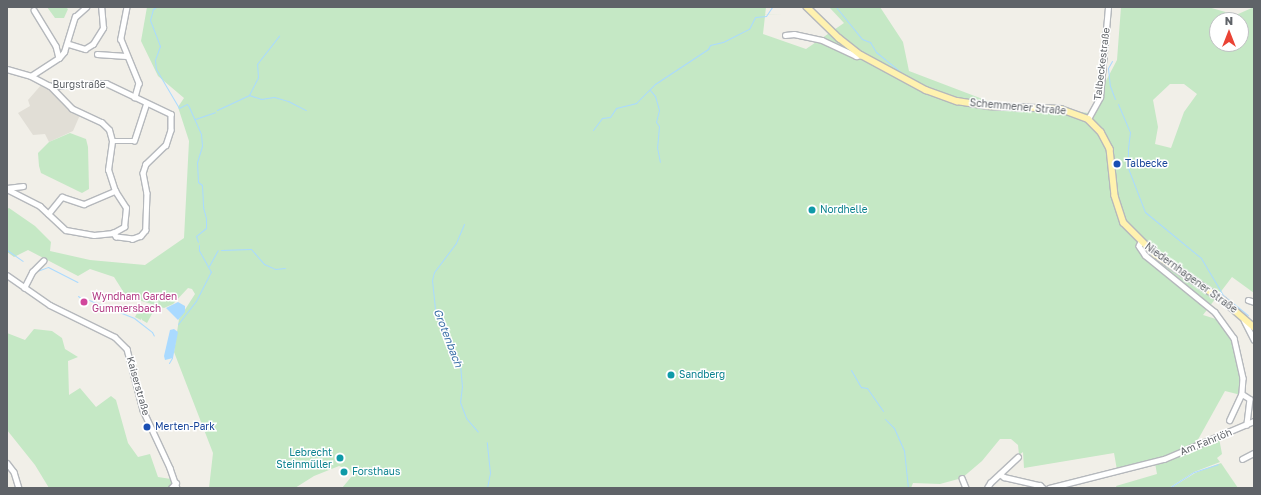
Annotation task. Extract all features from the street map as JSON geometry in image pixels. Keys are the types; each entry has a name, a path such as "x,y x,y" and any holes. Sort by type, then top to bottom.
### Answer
{"main road":[{"name":"Schemmener Straße","path":"807,7 839,38 861,54 899,77 957,101 987,106 1061,109 1088,119"},
{"name":"Niedernhagener Straße","path":"1088,119 1107,142 1112,156 1115,196 1124,224 1141,242 1241,314 1254,327"}],"street":[{"path":"31,76 59,58 69,44 75,17 86,7"},
{"path":"69,44 85,49 93,44 103,28 101,7"},
{"path":"127,7 122,39 126,56 139,83 135,97"},
{"name":"Talbeckestraße","path":"1088,119 1100,97 1108,7"},
{"path":"34,10 56,46 59,58"},
{"name":"Schemmener Straße","path":"785,35 794,34 822,40 856,56 861,54"},
{"path":"97,54 126,56"},
{"name":"Burgstraße","path":"7,69 31,76 50,86 106,83 146,104 171,114 171,130 166,145 146,164 143,173 148,206 146,230 141,236 133,239 116,237 113,233"},
{"path":"7,189 40,206 66,230 84,234 113,233 124,226 127,215 115,191 108,167 112,141 106,126 72,109 50,86"},
{"path":"112,141 134,141 146,104"},
{"path":"7,189 23,186"},
{"path":"48,214 62,197 84,204 115,191"},
{"name":"Am Fahrlöh","path":"1141,242 1139,246 1145,255 1215,312 1228,327 1239,351 1243,378 1242,394 1230,420"},
{"path":"24,288 32,272 42,262"},
{"name":"Kaiserstraße","path":"7,275 24,288 50,304 115,337 127,349 143,410 176,485"},
{"path":"1248,300 1254,302"},
{"path":"1241,314 1254,340"},
{"name":"Am Fahrlöh","path":"1242,394 1250,399 1247,425"},
{"name":"Am Fahrlöh","path":"1049,488 1164,459 1254,421"},
{"path":"1242,459 1254,453"},
{"path":"987,488 1018,457"},
{"path":"7,463 14,472 19,488"},
{"path":"1000,474 1004,477 1040,485 1042,488"},
{"path":"962,478 966,488"},
{"path":"171,488 176,485"}],"shaded area":[{"path":"42,84 80,115 73,131 49,142 45,134 33,135 18,113 30,106 28,100"}],"green space":[{"path":"47,7 65,7 68,9 64,18 55,18"},
{"path":"147,7 766,7 763,34 806,49 844,23 829,7 880,7 903,42 909,71 993,103 1089,113 1117,60 1121,7 1208,7 1226,12 1209,12 1209,52 1249,52 1249,12 1243,12 1254,7 1254,293 1232,277 1203,315 1219,320 1231,336 1242,368 1241,395 1225,391 1195,445 1163,457 1117,470 1114,453 1024,468 1023,452 1019,455 1018,445 1011,439 1000,439 982,461 962,478 940,484 913,483 911,488 342,488 352,476 350,470 339,466 314,476 295,488 209,488 213,453 174,352 179,319 195,294 192,289 188,288 173,304 164,308 126,296 114,277 90,269 78,276 28,250 14,257 7,252 7,209 9,208 35,226 51,242 50,251 90,260 145,265 184,238 189,141 178,107 184,98 158,76 141,41","holes":["1170,84 1184,84 1197,94 1184,112 1171,148 1155,144 1158,127 1153,100"]},
{"path":"70,133 86,139 88,147 89,189 82,193 41,173 39,166 38,153 49,142"},
{"path":"141,306 153,312 147,323 142,320 142,318 141,320 135,317"},
{"path":"34,329 52,331 62,338 65,349 78,357 68,361 69,395 80,388 96,407 111,396 116,400 128,443 138,457 150,454 158,477 171,479 177,488 49,488 35,465 7,430 7,333 25,340"},
{"path":"1219,438 1222,454 1217,458 1220,462 1194,472 1169,488 1117,488 1116,486 1157,474 1155,463"},
{"path":"1221,463 1238,488 1171,488 1195,473"}],"water":[{"path":"178,302 185,306 185,312 178,320 166,308"},
{"path":"174,329 178,332 173,358 165,360 164,356 170,330"}],"waterway":[{"path":"156,7 153,9 150,20 160,46 155,60 156,69 179,108 187,104 201,134 202,146 197,162 198,182 202,185 206,228 196,236 198,242"},
{"path":"593,130 602,118 610,117 616,108 636,103 655,84 708,49 710,45 723,42 749,29 755,17 766,16 772,7"},
{"path":"836,7 862,39 870,42 876,52 904,75"},
{"path":"217,110 249,95 258,77 257,64 279,36"},
{"name":"Talbecke","path":"1112,61 1108,68 1110,86 1115,99"},
{"path":"650,90 655,96 659,110 656,122 659,126 657,147 660,162"},
{"path":"249,95 261,99 274,97 288,101 306,110"},
{"name":"Talbecke","path":"1118,104 1130,132 1128,168 1145,212 1201,258 1223,295 1248,315"},
{"path":"195,119 215,112"},
{"name":"Grotenbach","path":"464,224 456,243 434,272 432,280 435,309 460,364 462,386 460,402 466,418 478,432"},
{"path":"178,324 196,301 211,272 199,250 199,245"},
{"path":"221,250 251,249 264,264 275,269 285,268"},
{"path":"7,250 23,261"},
{"path":"209,266 218,250"},
{"path":"37,271 48,267 77,282"},
{"path":"78,296 82,299"},
{"path":"89,300 134,318 152,332 154,336"},
{"path":"169,363 172,358"},
{"path":"851,370 861,387 867,388 883,411"},
{"path":"885,419 894,428 904,450 908,488"},
{"name":"Grotenbach","path":"487,442 490,473 487,488"},
{"path":"1169,488 1194,472 1218,464"}],"place":[{"name":"Talbecke","path":"1117,164"},
{"name":"Nordhelle","path":"812,210"},
{"name":"Wyndham Garden Gummersbach","path":"84,302"},
{"name":"Sandberg","path":"671,375"},
{"name":"Merten-Park","path":"147,427"},
{"name":"Lebrecht Steinmüller","path":"340,458"},
{"name":"Forsthaus","path":"344,472"}]}
